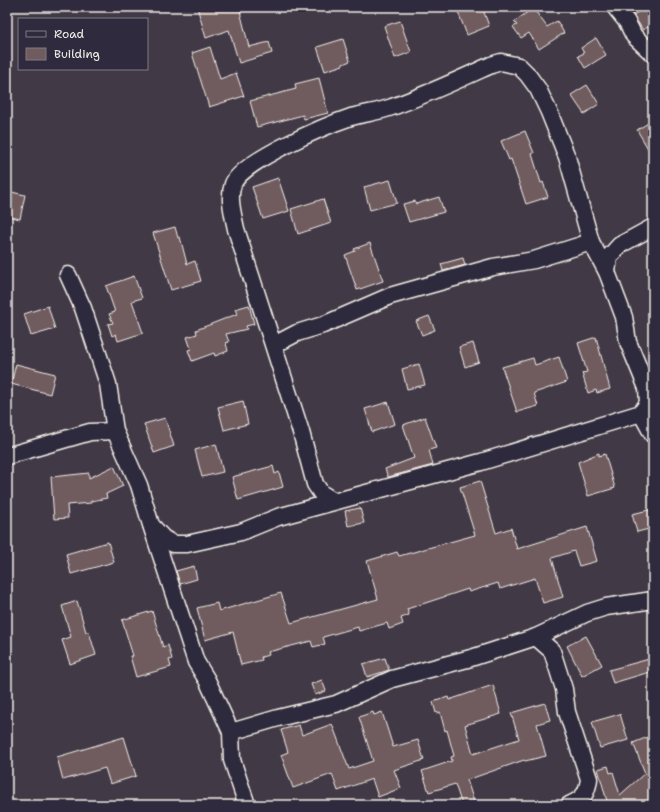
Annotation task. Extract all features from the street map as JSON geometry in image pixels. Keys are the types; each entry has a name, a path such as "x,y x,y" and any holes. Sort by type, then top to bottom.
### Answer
{"street":[{"path":"615,7 627,22 634,36 653,54"},
{"path":"151,525 163,538 173,544 187,544 241,532 278,517 481,462 641,413 648,402 647,388 628,342 624,317 607,272 591,242 567,157 538,89 519,66 501,62 490,65 391,108 353,116 307,134 256,162 239,175 234,183 231,198 236,229 301,432 315,484 321,493 334,501"},
{"path":"607,272 609,257 620,245 653,227"},
{"path":"274,345 297,333 323,325 390,296 493,268 534,260 591,242"},
{"path":"68,275 83,308 108,384 115,431 139,485 196,662 207,680 231,732 232,760 247,805"},
{"path":"641,413 653,435"},
{"path":"7,456 90,432 115,431"},
{"path":"231,732 278,718 336,704 392,679 464,660 536,637 587,613 606,607 653,600"},
{"path":"536,637 552,651 564,689 567,712 589,779 588,790 583,797 569,805"}],"building":[{"path":"197,7 239,7 249,47 269,42 272,53 239,63 229,30 206,38"},
{"path":"456,7 482,7 489,26 467,35"},
{"path":"646,7 653,7 653,24 643,30 633,15"},
{"path":"533,8 547,27 557,21 564,33 539,49 529,33 521,38 513,27 517,25 514,22"},
{"path":"400,21 411,52 395,58 384,26"},
{"path":"596,38 606,55 585,68 578,56 584,53 581,48"},
{"path":"343,39 350,61 325,71 317,47"},
{"path":"210,47 220,79 236,73 244,96 209,107 192,53"},
{"path":"319,78 328,113 304,119 303,115 257,127 250,101 296,89 295,84"},
{"path":"587,85 599,104 584,114 571,95"},
{"path":"653,120 653,157 637,130"},
{"path":"525,131 534,153 532,154 541,183 543,182 548,197 526,204 511,159 509,160 501,141"},
{"path":"278,178 289,211 263,219 252,187"},
{"path":"390,180 397,203 370,210 364,187"},
{"path":"7,191 25,195 20,219 7,216"},
{"path":"439,197 444,212 409,222 403,204 415,201 416,204"},
{"path":"323,199 331,223 298,234 291,209"},
{"path":"175,227 178,238 180,237 187,264 195,261 201,281 171,290 153,233"},
{"path":"370,243 383,281 357,290 345,255 355,251 354,249"},
{"path":"463,258 465,265 443,271 441,264"},
{"path":"134,276 142,298 132,301 143,333 118,341 116,334 112,336 108,324 113,323 109,314 115,312 106,286"},
{"path":"249,305 254,324 246,326 247,329 226,334 229,342 226,343 228,351 215,356 214,353 192,361 188,350 191,349 187,337 197,334 196,330 237,314 235,309"},
{"path":"48,306 55,329 31,336 24,314"},
{"path":"429,316 435,330 422,335 416,321"},
{"path":"596,337 610,389 597,393 596,390 588,393 582,373 587,372 578,343"},
{"path":"473,343 479,362 465,367 459,347"},
{"path":"559,357 567,382 534,393 538,406 517,412 502,367 533,358 535,365"},
{"path":"16,364 55,374 50,394 11,384"},
{"path":"419,364 425,385 407,389 402,369"},
{"path":"243,401 248,424 224,430 218,407"},
{"path":"388,402 395,424 372,432 365,409"},
{"path":"425,417 436,448 429,450 433,465 388,477 385,469 414,458 403,425"},
{"path":"165,418 174,446 154,453 144,424"},
{"path":"216,444 223,472 202,477 195,450"},
{"path":"599,453 599,456 605,454 615,488 588,496 578,462"},
{"path":"114,466 123,486 106,494 107,498 91,501 91,503 67,505 68,518 54,519 51,477 89,473 89,478"},
{"path":"273,466 275,474 279,472 283,487 238,500 232,477"},
{"path":"480,481 496,533 511,528 517,549 587,527 597,561 579,566 574,551 552,558 563,597 543,603 535,578 500,589 498,583 469,592 468,589 407,609 409,615 401,618 403,624 389,629 387,623 359,631 358,627 323,637 325,644 313,647 311,641 268,652 269,655 261,657 262,660 241,665 233,632 205,640 197,608 217,603 219,611 281,593 291,623 378,599 367,561 397,552 399,556 475,535 460,487"},
{"path":"360,508 364,523 348,526 345,511"},
{"path":"653,509 653,528 637,532 632,514"},
{"path":"108,542 114,562 71,574 66,554"},
{"path":"194,566 197,579 180,584 176,571"},
{"path":"77,601 86,632 89,632 96,655 70,664 62,640 71,637 62,606"},
{"path":"152,611 163,647 168,645 172,659 169,660 171,667 136,677 130,656 133,656 122,620"},
{"path":"586,636 602,665 582,676 567,646"},
{"path":"385,658 389,670 367,677 363,664"},
{"path":"653,658 653,671 613,683 609,670"},
{"path":"322,680 326,691 315,695 311,684"},
{"path":"493,685 501,714 465,725 473,754 519,739 511,713 545,703 550,720 537,724 546,756 524,760 467,780 475,805 462,805 455,784 429,792 422,771 452,761 451,757 454,756 447,730 445,731 440,712 436,713 433,702 448,697 449,700"},
{"path":"373,712 374,715 382,712 393,747 418,740 424,760 394,770 401,788 378,797 372,779 338,791 332,774 293,788 281,755 288,752 281,730 299,725 302,735 332,724 349,769 373,761 359,717"},
{"path":"620,714 628,740 600,748 592,722"},
{"path":"653,735 653,805 608,805 598,769 608,766 610,773 613,772 620,795 645,773 633,743"},
{"path":"124,737 136,776 110,784 105,768 63,780 57,757"}]}
